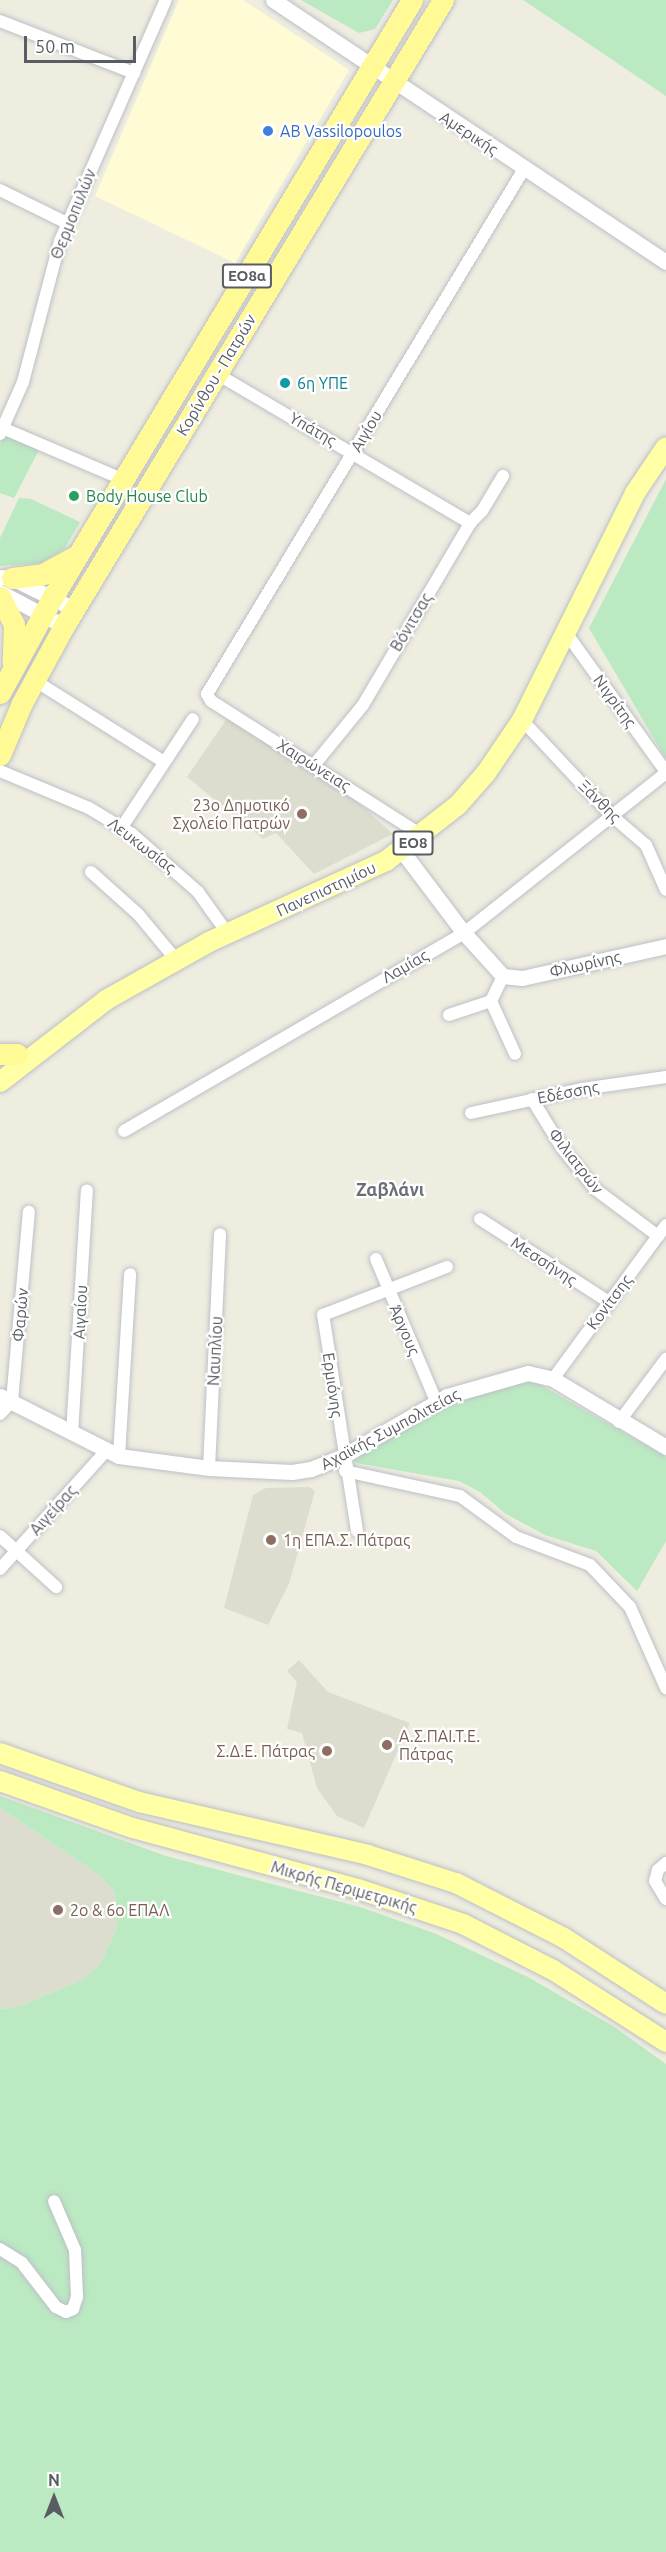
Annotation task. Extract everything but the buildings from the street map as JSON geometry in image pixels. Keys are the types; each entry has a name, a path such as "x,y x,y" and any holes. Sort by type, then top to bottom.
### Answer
{"highway":[{"name":"Κορίνθου - Πατρών","path":"0,693 47,606 412,0"},
{"name":"Κορίνθου - Πατρών","path":"0,755 34,680 69,617 443,0"},
{"path":"12,669 15,629 3,586 43,574 81,552"}],"main road":[{"name":"Πανεπιστημίου","path":"0,1082 46,1044 106,1000 228,934 402,851 423,836 486,773 522,720 564,630 635,493 666,447"},
{"name":"Πανεπιστημίου","path":"6,1057 46,1044"},
{"name":"Μικρής Περιμετρικής","path":"0,1753 139,1802 368,1855 456,1883 572,1942 666,2004"},
{"name":"Μικρής Περιμετρικής","path":"0,1781 133,1828 358,1889 463,1924 553,1970 666,2042"}],"street":[{"name":"Θερμοπυλών","path":"1,430 23,382 47,279 67,223 166,0"},
{"name":"Αμερικής","path":"273,0 393,83 666,262"},
{"path":"0,21 134,73"},
{"name":"Αιγίου","path":"207,694 524,169"},
{"path":"0,190 67,223"},
{"name":"Υπάτης","path":"217,374 353,452 470,523"},
{"path":"1,430 124,480"},
{"name":"Βόνιτσας","path":"314,765 363,705 470,523 482,511 503,476"},
{"path":"3,586 69,617"},
{"name":"Νιγρίτης","path":"564,630 666,773"},
{"path":"34,680 164,762"},
{"name":"Χαιρώνειας","path":"207,694 211,701 423,836"},
{"path":"122,827 193,719"},
{"name":"Ξάνθης","path":"522,720 611,815 648,848 666,890"},
{"name":"Λευκωσίας","path":"0,771 72,800 122,827 192,886 228,934"},
{"name":"Λαμίας","path":"124,1131 464,933 666,773"},
{"path":"402,851 464,933 503,976 491,1001 449,1015"},
{"path":"91,872 138,914 177,961"},
{"name":"Φλωρίνης","path":"503,976 522,978 666,946"},
{"path":"491,1001 515,1054"},
{"name":"Εδέσσης","path":"471,1113 532,1099 666,1077"},
{"name":"Φιλιατρών","path":"532,1099 562,1148 595,1189 658,1236"},
{"name":"Αιγαίου","path":"72,1434 87,1190"},
{"name":"Φαρών","path":"6,1399 29,1212"},
{"name":"Μεσσήνης","path":"480,1219 609,1302"},
{"name":"Κονίτσης","path":"553,1379 666,1225"},
{"name":"Ναυπλίου","path":"209,1468 220,1234"},
{"name":"Άργους","path":"376,1259 436,1401"},
{"path":"388,1291 447,1266"},
{"path":"112,1454 130,1274"},
{"name":"Ερμιόνης","path":"357,1531 344,1463 323,1315 388,1291"},
{"path":"619,1422 666,1359"},
{"name":"Αχαϊκής Συμπολιτείας","path":"6,1399 112,1454 209,1468 292,1472 344,1463 436,1401 520,1373 553,1379 619,1422 666,1447"},
{"path":"0,1414 6,1399"},
{"name":"Αιγείρας","path":"0,1569 112,1454"},
{"path":"344,1463 446,1491 468,1501 516,1537 590,1565 630,1607 666,1688"},
{"path":"0,1536 56,1587"},
{"path":"653,1656 666,1665"},
{"path":"666,1863 658,1870 655,1881 666,1899"},
{"path":"0,2249 22,2263 56,2307 66,2312 74,2309 77,2297 75,2250 54,2201"}],"shaded area":[{"path":"179,0 243,0 349,70 235,263 95,196"},
{"name":"23ο Δημοτικό Σχολείο Πατρών","path":"228,717 350,795 393,834 314,874 276,833 263,839 187,777"},
{"name":"1η ΕΠΑ.Σ. Πάτρας","path":"309,1487 315,1491 289,1584 268,1625 224,1608 253,1495 266,1488"},
{"path":"299,1660 328,1692 410,1723 364,1828 337,1816 317,1788 302,1733 287,1729 297,1682 287,1671"},
{"name":"2ο & 6ο ΕΠΑΛ","path":"0,1808 98,1874 115,1892 117,1928 101,1963 84,1979 18,2007 0,2009"}],"green space":[{"path":"301,0 393,0 375,29 359,33"},
{"path":"523,0 666,0 666,96 586,42"},
{"path":"5,434 40,448 14,498 0,493 0,444"},
{"path":"666,479 666,759 589,628"},
{"path":"19,498 31,499 80,522 65,548 42,563 0,566 0,538"},
{"path":"520,1373 666,1457 666,1541 637,1591 596,1551 545,1535 506,1514 480,1492 459,1481 356,1463 354,1457 422,1409"},
{"path":"0,1796 166,1856 360,1907 434,1933 528,1977 613,2026 666,2064 666,2552 0,2552 0,2009 18,2007 84,1979 101,1963 117,1928 115,1892 98,1874 0,1808"}],"place":[{"name":"AB Vassilopoulos","path":"268,131"},
{"name":"6η ΥΠΕ","path":"285,383"},
{"name":"Body House Club","path":"74,496"},
{"name":"23ο Δημοτικό Σχολείο Πατρών","path":"302,814"},
{"name":"1η ΕΠΑ.Σ. Πάτρας","path":"271,1540"},
{"name":"Α.Σ.ΠΑΙ.Τ.Ε. Πάτρας","path":"387,1745"},
{"name":"Σ.Δ.Ε. Πάτρας","path":"327,1751"},
{"name":"2ο & 6ο ΕΠΑΛ","path":"58,1910"}],"district":[{"name":"Ζαβλάνι","path":"390,1189"}]}
